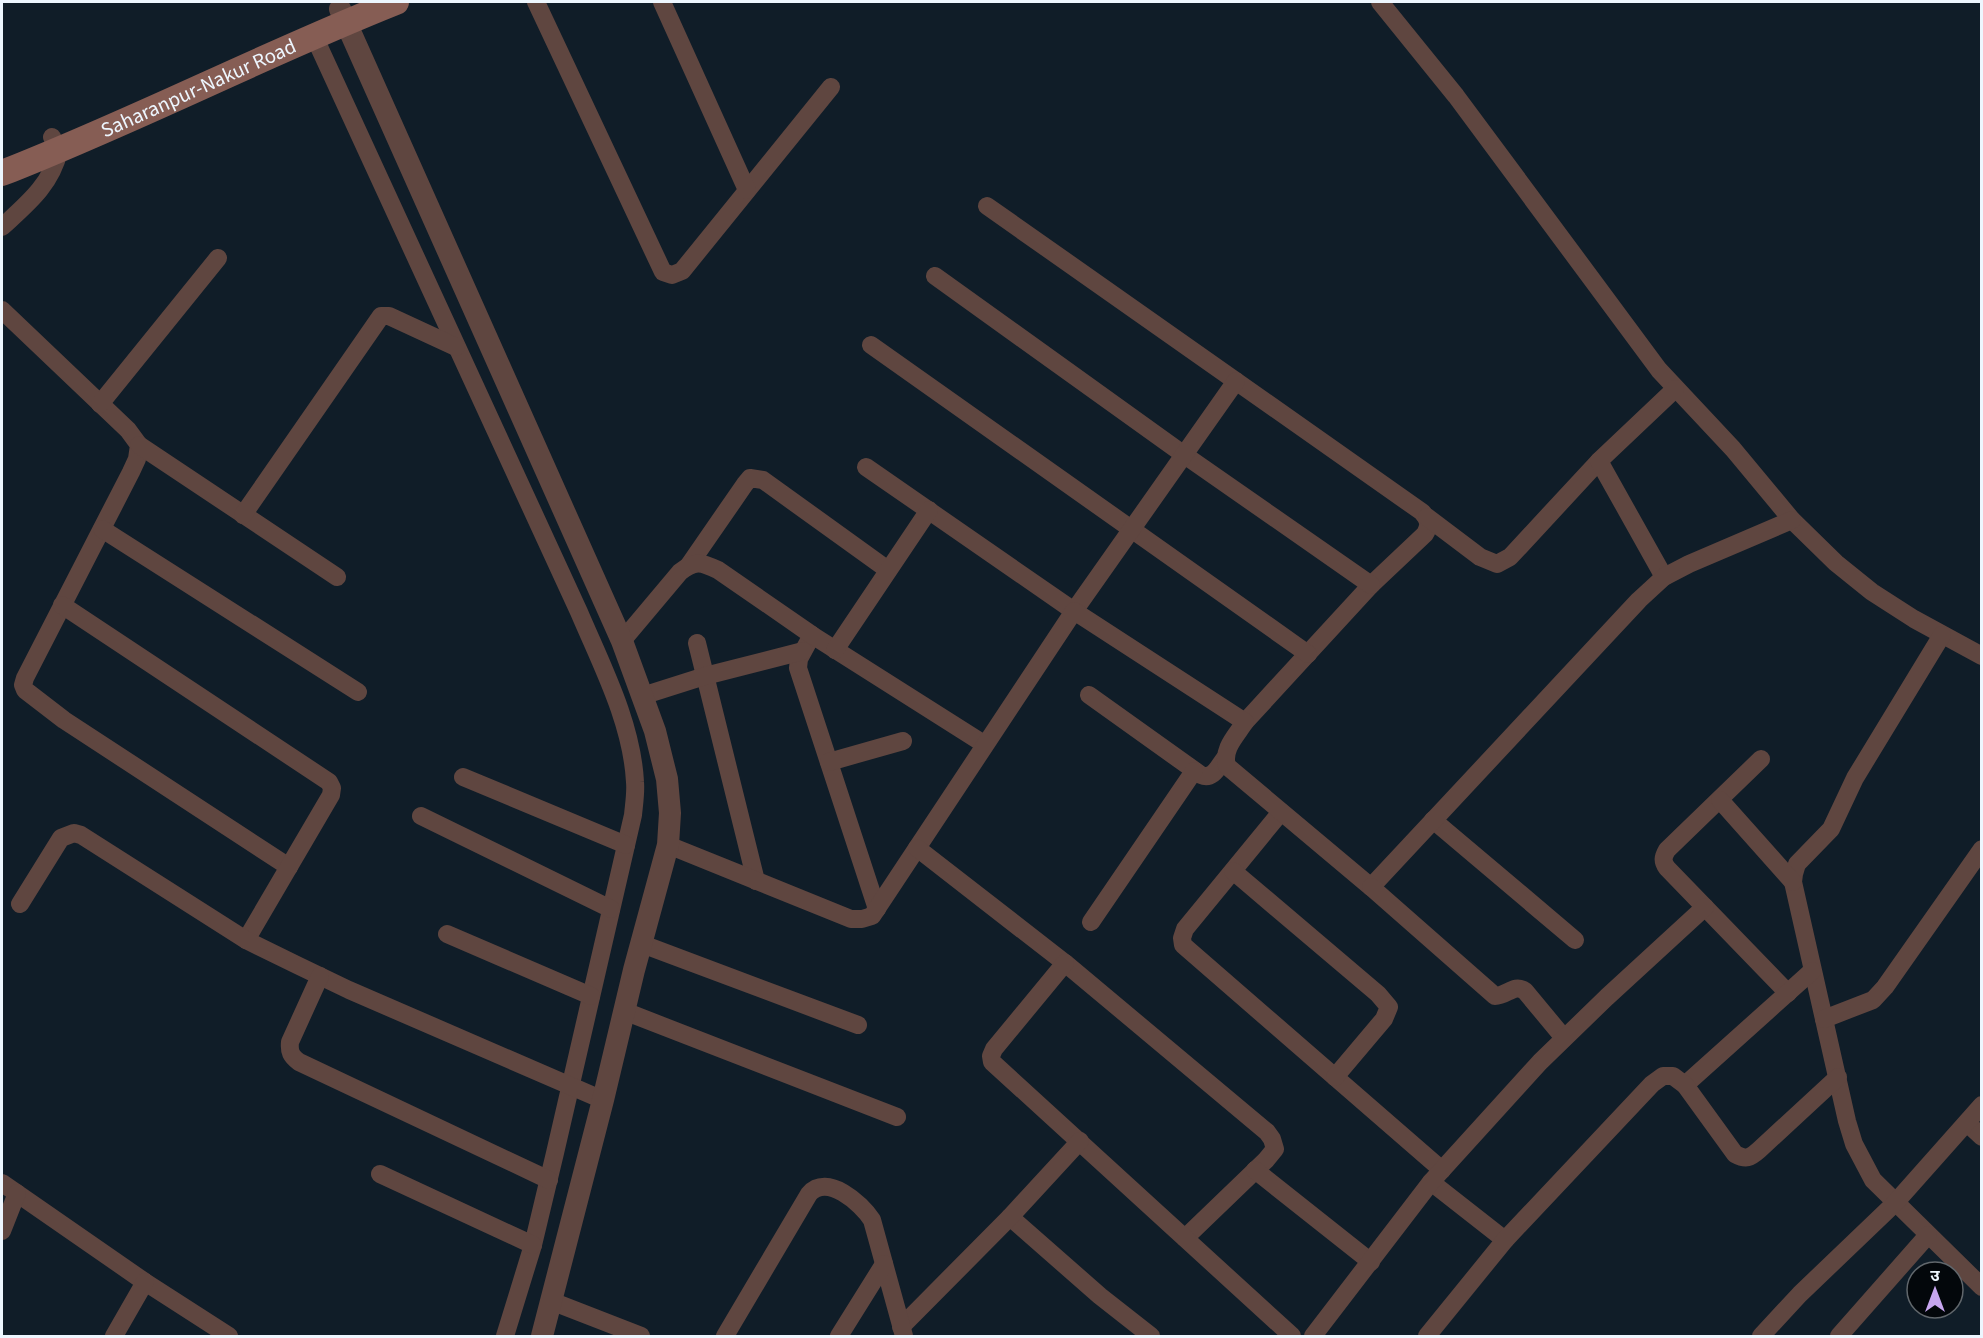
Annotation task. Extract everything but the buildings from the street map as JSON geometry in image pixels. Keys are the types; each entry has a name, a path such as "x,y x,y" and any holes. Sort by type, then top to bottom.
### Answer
{"main road":[{"name":"Saharanpur-Nakur Road","path":"2,173 56,144 346,8 396,2"},
{"name":"Saharanpur-Nakur Road","path":"2,158 56,144 314,36 346,8"}],"street":[{"path":"536,2 663,272 672,275 682,271 831,87"},
{"path":"662,2 747,190"},
{"path":"1380,2 1456,96 1627,329 1675,389 1727,442 1792,520 1836,563 1872,592 1942,635 1982,656"},
{"path":"346,8 508,421 579,612 606,674 628,734 634,761 636,786 633,815 591,996 574,1087 533,1245 505,1336"},
{"path":"314,36 456,347 508,421 622,641 655,731 667,779 670,813 669,845 600,1099 542,1336"},
{"path":"2,227 38,194 56,165 56,144"},
{"path":"987,206 1422,512 1480,557 1497,564 1510,557 1599,461 1675,389"},
{"path":"100,404 218,258"},
{"path":"935,276 1183,454 1371,585"},
{"path":"2,310 128,430 140,445 337,577"},
{"path":"243,515 381,316 389,316 456,347"},
{"path":"870,345 1308,654"},
{"path":"669,845 851,919 872,916 1074,611 1236,381"},
{"path":"140,445 137,459 23,685 29,695 289,867"},
{"path":"1599,461 1664,577"},
{"path":"866,467 1074,611 1245,723"},
{"path":"622,641 680,572 689,565 750,478 763,480 888,570"},
{"path":"835,650 929,510"},
{"path":"1089,695 1194,771 1207,777 1211,776 1225,758 1227,749 1245,723 1371,585 1425,534 1427,518"},
{"path":"1371,887 1639,600 1664,577 1792,520"},
{"path":"102,529 358,692"},
{"path":"689,565 703,563 718,570 812,635 984,744"},
{"path":"62,605 329,782 332,788 331,795 246,940"},
{"path":"812,635 803,651 798,668 877,909"},
{"path":"1942,635 1855,778 1831,829 1797,864 1793,882 1847,1121 1862,1163 1873,1180 1895,1203 1982,1287"},
{"path":"697,643 756,880"},
{"path":"642,696 705,676 803,651"},
{"path":"829,762 903,741"},
{"path":"1225,758 1227,766 1233,773 1371,887 1495,996 1504,995 1516,988 1526,991 1564,1038"},
{"path":"1761,759 1667,850 1663,857 1667,868 1788,993"},
{"path":"1090,922 1194,771"},
{"path":"463,777 626,845"},
{"path":"1720,800 1793,882"},
{"path":"1281,813 1185,929 1182,938 1183,945 1335,1077 1505,1240"},
{"path":"422,816 611,909"},
{"path":"1433,820 1575,940"},
{"path":"20,904 61,838 74,832 246,940 320,976 600,1099"},
{"path":"917,848 1065,963 1267,1132 1272,1139 1275,1149 1185,1238"},
{"path":"1824,1019 1873,1000 1885,987 1982,849"},
{"path":"1233,871 1378,994 1389,1007 1384,1019 1335,1077"},
{"path":"1312,1336 1437,1176 1564,1038 1705,908"},
{"path":"447,934 591,996"},
{"path":"642,944 858,1025"},
{"path":"1065,963 991,1056 992,1062 1292,1336"},
{"path":"1685,1085 1812,971"},
{"path":"320,976 290,1042 289,1051 293,1057 309,1067 549,1180"},
{"path":"624,1011 897,1117"},
{"path":"1427,1336 1505,1240 1652,1084 1663,1076 1673,1076 1685,1085 1735,1154 1743,1158 1750,1158 1838,1077"},
{"path":"1761,1336 1793,1300 1895,1203 1967,1124 1982,1104"},
{"path":"1967,1124 1982,1137"},
{"path":"903,1332 1080,1141"},
{"path":"1256,1170 1371,1262"},
{"path":"380,1174 533,1245"},
{"path":"2,1182 229,1336"},
{"path":"725,1336 813,1189 828,1186 855,1200 872,1220 903,1332"},
{"path":"2,1231 17,1193"},
{"path":"1010,1217 1100,1296 1151,1336"},
{"path":"1839,1336 1928,1235"},
{"path":"839,1336 884,1264"},
{"path":"114,1336 145,1281"},
{"path":"551,1301 641,1336"}]}
